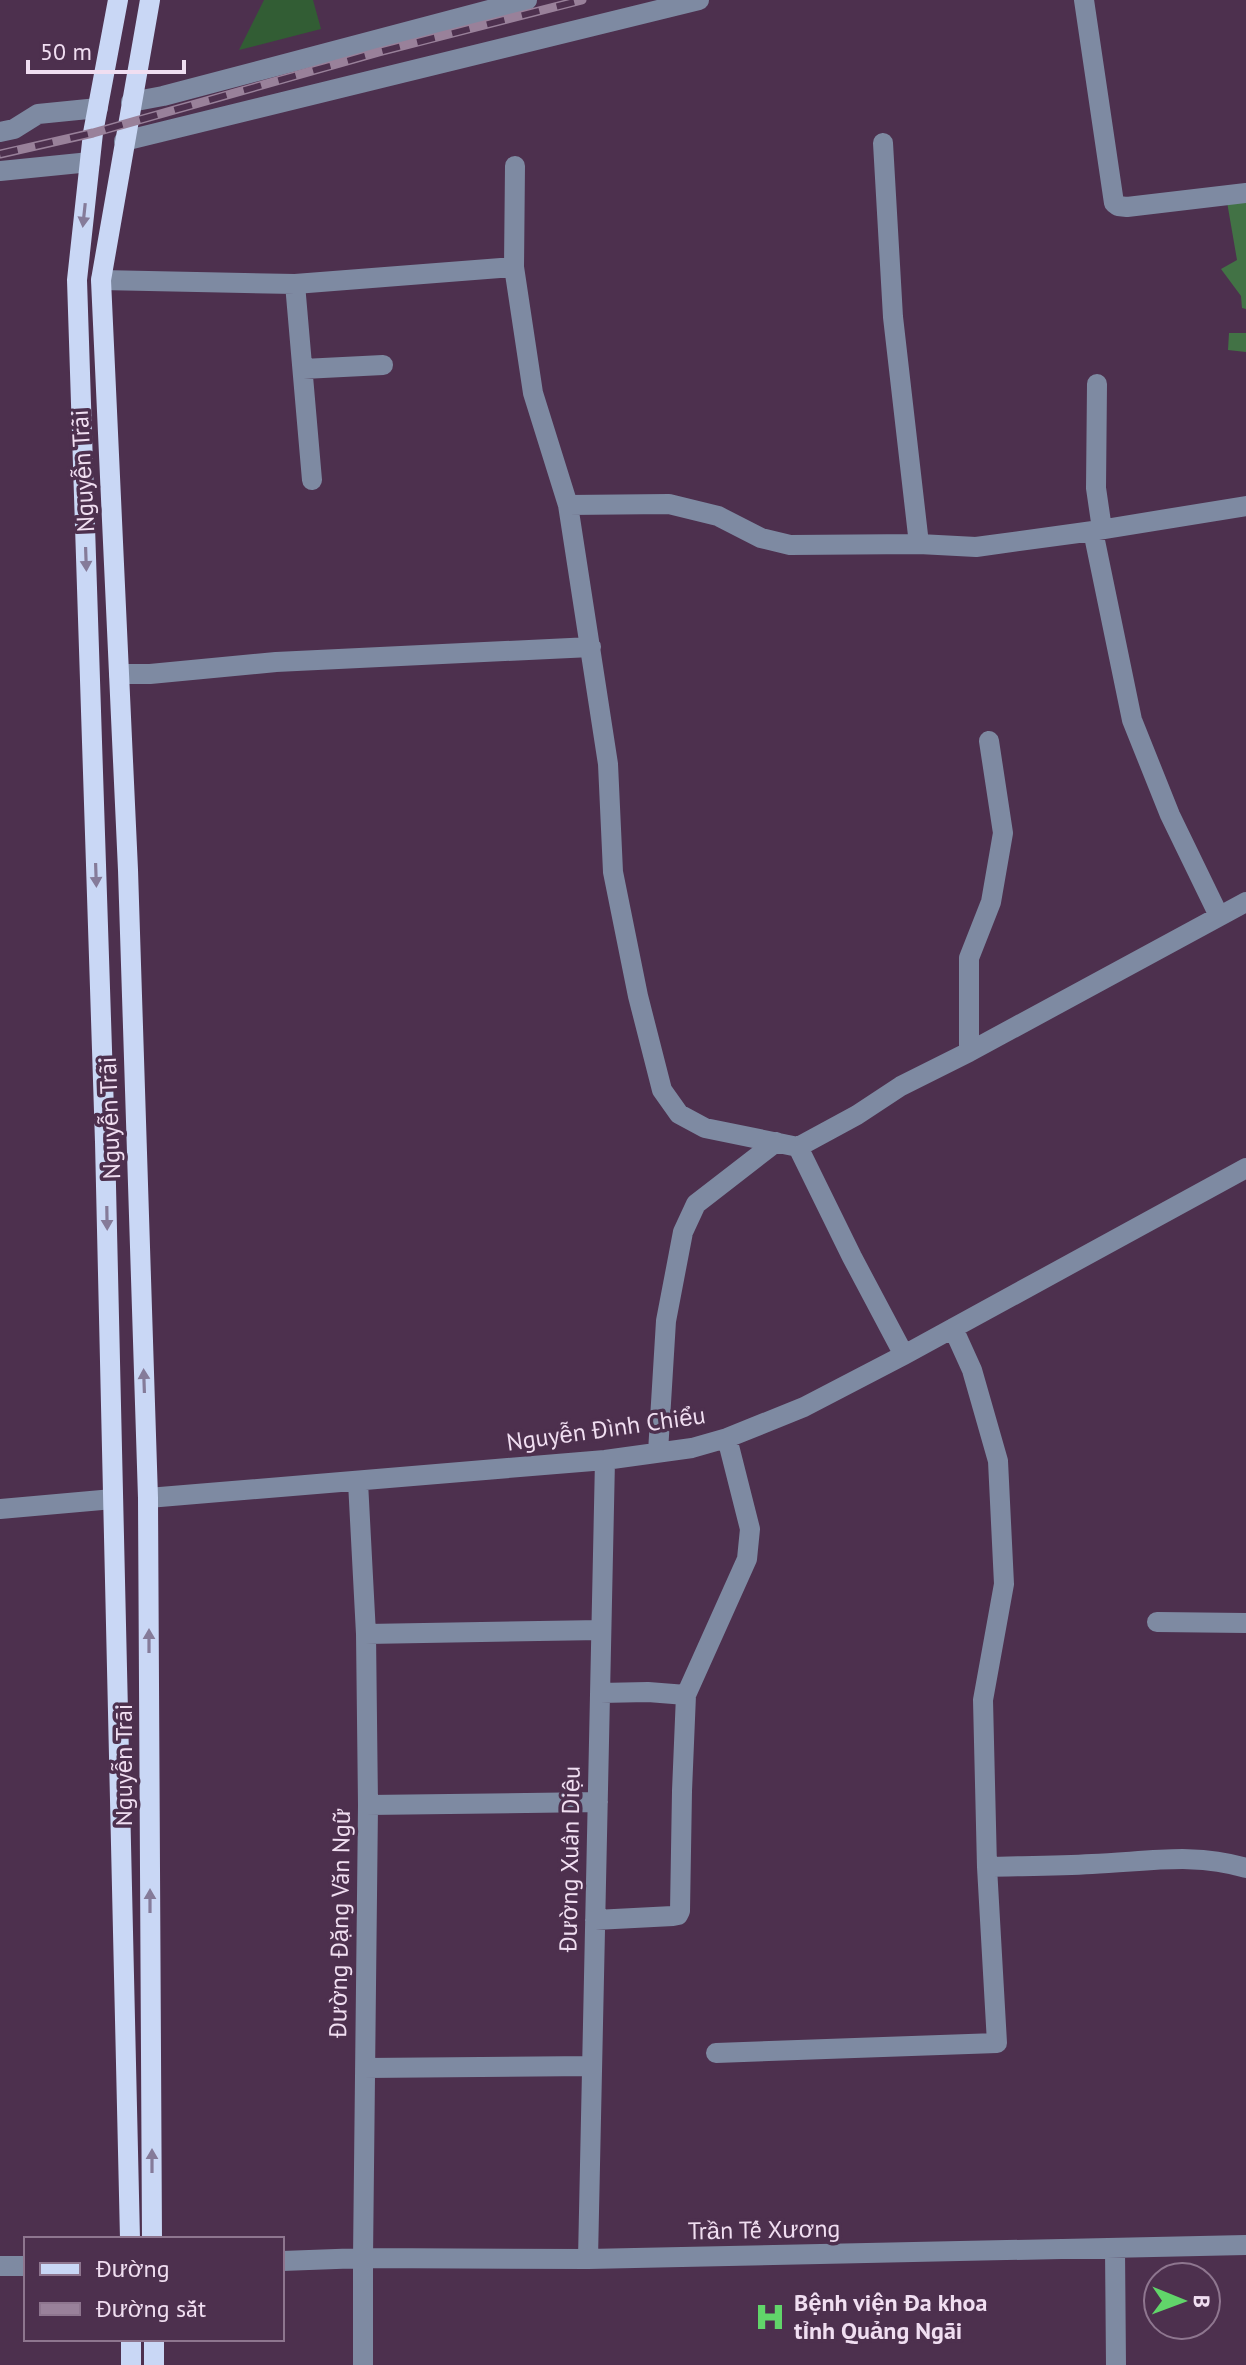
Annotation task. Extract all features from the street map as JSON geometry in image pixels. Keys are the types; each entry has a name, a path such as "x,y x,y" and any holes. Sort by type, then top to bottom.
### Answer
{"main road":[{"name":"Nguyễn Trãi","path":"118,0 90,162 77,280 105,1127 130,2237"},
{"name":"Nguyễn Trãi","path":"150,0 101,280 126,826 148,1498 152,2237"},
{"path":"94,828 126,826"},
{"path":"113,1499 148,1498"},
{"path":"131,2341 131,2365"},
{"path":"154,2341 154,2365"}],"street":[{"path":"131,102 163,96 504,3 527,0"},
{"path":"124,141 699,0"},
{"path":"1084,0 1114,203 1127,207 1246,193"},
{"path":"0,132 14,129 38,114 98,108"},
{"path":"883,143 893,317 919,544"},
{"path":"0,171 90,162"},
{"path":"515,166 514,267 533,393 568,505 608,764 613,872 638,996 662,1090 679,1114 705,1128 798,1147 857,1115 901,1086 1246,902"},
{"path":"101,280 295,284 514,267"},
{"path":"295,284 312,480"},
{"path":"303,369 383,365"},
{"path":"1097,384 1098,530 1132,720 1170,815 1219,916"},
{"path":"568,505 669,504 718,516 761,538 790,545 976,547 1246,506"},
{"path":"119,674 276,662 591,647"},
{"path":"969,1052 969,958 991,902 1003,833 989,741"},
{"path":"658,1452 666,1321 686,1224 696,1204 776,1142"},
{"path":"798,1147 904,1355"},
{"name":"Nguyễn Đình Chiểu","path":"148,1498 605,1460 692,1448 727,1438 804,1407 904,1355 1246,1168"},
{"path":"716,2053 997,2043 987,1867 983,1700 1004,1584 998,1461 972,1370 953,1328"},
{"path":"595,1920 673,1916 680,1911 686,1695 747,1559 750,1543 750,1529 727,1438"},
{"name":"Đường Xuân Diệu","path":"588,2259 605,1460"},
{"name":"Đường Đặng Văn Ngữ","path":"358,1482 366,1634 368,1805 363,2365"},
{"path":"0,1509 113,1499"},
{"path":"1157,1622 1246,1623"},
{"path":"366,1634 601,1630"},
{"path":"600,1693 686,1695"},
{"path":"368,1805 598,1802"},
{"path":"987,1867 1187,1858 1220,1860 1246,1868"},
{"path":"365,2068 592,2066"},
{"name":"Trần Tế Xương","path":"284,2261 363,2258 588,2259 1246,2245"},
{"path":"1115,2249 1116,2365"},
{"path":"0,2266 24,2266"}],"green space":[{"path":"264,0 313,0 321,29 239,50"},
{"path":"1246,192 1246,309 1242,308 1241,296 1221,269 1237,260 1226,196"},
{"path":"1229,333 1246,333 1246,352 1228,350"}],"railway":[{"path":"0,154 93,133 379,52 582,0"}],"place":[{"name":"Bệnh viện Đa khoa tỉnh Quảng Ngãi","path":"770,2317"}]}
